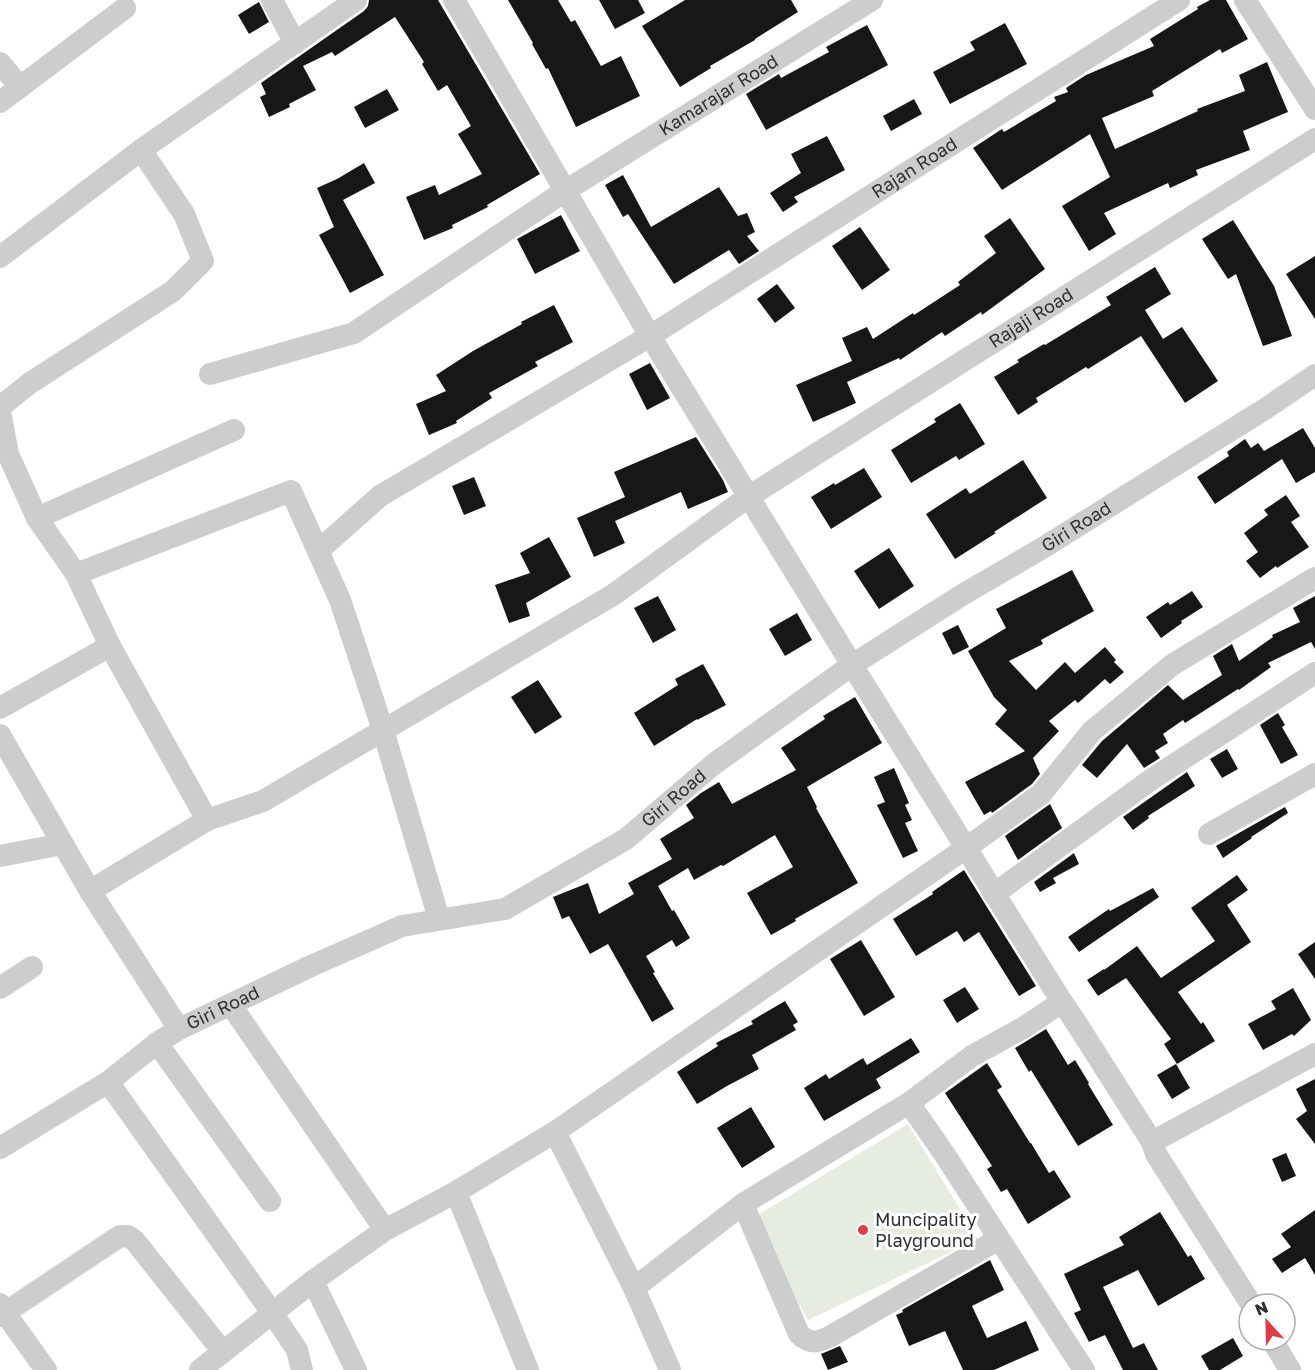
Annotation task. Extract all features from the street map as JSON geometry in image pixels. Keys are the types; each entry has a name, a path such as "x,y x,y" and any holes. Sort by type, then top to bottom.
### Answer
{"street":[{"path":"272,0 295,43"},
{"path":"0,257 141,150 356,0"},
{"path":"454,0 650,336 748,497 1243,1292"},
{"name":"Kamarajar Road","path":"210,374 354,333 566,191 872,0"},
{"name":"Rajan Road","path":"318,550 380,496 650,336 1179,0"},
{"path":"1245,0 1315,109"},
{"path":"0,102 125,8"},
{"path":"0,63 20,87"},
{"name":"Rajaji Road","path":"90,891 207,820 263,801 613,596 748,497 1315,139"},
{"path":"0,407 30,383 173,291 203,261 184,214 141,150"},
{"name":"Giri Road","path":"0,1148 108,1082 157,1043 179,1029 311,966 402,926 505,909 626,839 714,764 852,665 1265,409 1315,375"},
{"path":"0,411 4,456 37,518 76,574 110,646 207,820"},
{"path":"37,518 234,430"},
{"path":"76,574 291,491 340,600 382,730 438,920"},
{"path":"200,1370 314,1281 385,1230 456,1192 555,1132 966,848 1041,794 1092,731 1172,664 1315,578"},
{"path":"0,708 110,646"},
{"path":"994,894 1152,778 1315,674"},
{"path":"0,735 90,891 179,1029"},
{"path":"1209,834 1315,774"},
{"path":"0,856 63,844"},
{"path":"0,988 32,967"},
{"path":"634,1288 743,1204 909,1103 972,1056 1023,1028 1062,1002"},
{"path":"231,1005 385,1230"},
{"path":"157,1043 270,1201"},
{"path":"1152,1142 1315,1054"},
{"path":"108,1082 273,1314 297,1350 302,1370"},
{"path":"909,1103 1084,1370"},
{"path":"555,1132 634,1288 670,1370"},
{"path":"456,1192 528,1370"},
{"path":"743,1204 800,1334 805,1340 814,1342 831,1336 999,1239"},
{"path":"46,1370 2,1311 120,1236 128,1236 135,1241 223,1352"},
{"path":"314,1281 356,1370"},
{"path":"1279,1352 1290,1370"}],"shaded area":[{"name":"Muncipality Playground","path":"908,1124 978,1239 808,1320 748,1221"}],"building":[{"path":"369,0 438,0 540,174 487,205 488,207 452,225 453,228 424,240 406,197 435,185 439,195 482,174 458,134 471,126 447,85 438,91 422,64 424,62 395,17 335,56 332,52 303,66 316,90 289,104 290,107 269,117 260,97 266,94 261,83 364,11"},
{"path":"508,0 558,0 571,22 575,20 601,66 621,56 640,96 576,127 548,68 546,69"},
{"path":"599,0 638,0 645,13 615,29"},
{"path":"685,0 791,0 798,12 680,87 642,26"},
{"path":"1210,0 1226,0 1248,39 1222,53 1220,49 1152,91 1154,96 1102,118 1115,149 1198,111 1197,109 1245,91 1239,75 1267,62 1288,112 1243,131 1250,150 1196,170 1198,175 1170,188 1168,183 1104,213 1116,234 1089,251 1062,206 1110,177 1090,134 1002,190 973,148 1002,129 1004,132 1056,101 1054,97 1068,92 1066,88 1086,75 1154,46 1150,39"},
{"path":"259,2 269,22 249,34 238,15"},
{"path":"1005,23 1027,64 950,104 933,72 975,50 970,42"},
{"path":"867,25 888,65 766,130 746,94 779,74 781,78 829,52 826,47"},
{"path":"387,89 399,110 365,128 354,107"},
{"path":"914,99 922,114 891,131 883,116"},
{"path":"827,136 845,170 794,197 798,202 783,212 770,193 801,173 791,154"},
{"path":"364,163 375,183 343,200 384,275 350,293 319,235 334,227 317,188"},
{"path":"623,175 651,227 719,187 738,216 747,213 755,232 747,236 759,251 739,264 729,250 674,284 628,214 623,217 605,185"},
{"path":"561,215 580,251 535,274 517,239"},
{"path":"1010,218 1045,269 982,315 981,312 945,336 942,332 900,360 899,358 847,382 856,403 813,422 796,385 852,361 842,338 867,327 873,339 960,285 958,282 996,253 984,236"},
{"path":"1233,220 1274,286 1292,336 1263,346 1236,274 1228,279 1202,239"},
{"path":"860,227 890,270 862,290 832,246"},
{"path":"1315,256 1315,319 1286,274"},
{"path":"1155,267 1171,294 1145,310 1163,339 1182,327 1218,381 1185,403 1141,336 1036,398 1038,402 1018,415 994,377 1019,362 1017,360 1111,305 1106,297"},
{"path":"777,284 795,308 775,323 757,299"},
{"path":"554,305 573,342 535,362 538,366 489,393 492,398 456,421 457,423 429,435 416,404 446,391 436,375 522,324 521,322"},
{"path":"650,363 670,398 647,410 629,374"},
{"path":"960,403 985,444 959,460 956,456 911,483 891,450 936,422 934,419"},
{"path":"1303,428 1315,448 1315,472 1296,483 1282,459 1215,504 1197,477 1229,456 1227,452 1245,439 1251,448 1258,443 1264,451"},
{"path":"696,437 728,492 688,509 681,492 615,521 625,543 594,557 577,518 625,497 614,472"},
{"path":"1023,460 1047,498 955,559 926,514 966,488 970,494"},
{"path":"864,468 882,497 831,529 811,497"},
{"path":"474,477 486,506 464,515 452,486"},
{"path":"1286,495 1300,516 1291,522 1309,547 1260,578 1246,561 1258,552 1244,533 1268,515 1264,510"},
{"path":"549,537 571,577 526,603 530,616 509,623 495,585 530,573 520,553"},
{"path":"889,548 914,586 879,609 854,571"},
{"path":"1072,570 1094,611 1041,640 1043,644 1009,661 1036,690 1065,662 1075,673 1105,647 1116,660 1114,662 1124,672 1110,684 1105,679 1078,703 1075,700 1049,721 1059,731 1033,758 1040,774 1032,784 992,813 991,811 984,815 965,782 1025,751 995,724 1007,710 994,697 968,651 1006,628 996,609"},
{"path":"1192,591 1203,607 1181,621 1182,623 1161,638 1146,617 1168,602 1170,605"},
{"path":"658,596 676,630 653,643 634,608"},
{"path":"1315,596 1315,649 1311,642 1268,663 1271,667 1239,690 1185,723 1183,720 1163,734 1168,743 1155,751 1160,758 1144,768 1127,744 1097,778 1082,765 1102,741 1168,685 1183,700 1222,675 1213,656 1232,644 1239,661 1273,637 1272,635 1300,622 1293,608"},
{"path":"797,613 812,640 785,656 769,629"},
{"path":"958,625 969,647 953,655 942,633"},
{"path":"703,664 726,705 697,719 654,746 634,713 678,685 675,679"},
{"path":"538,680 562,717 535,734 511,697"},
{"path":"855,697 882,743 807,787 816,808 858,883 771,935 747,893 793,867 775,835 723,866 694,880 688,868 658,886 690,938 676,947 672,940 646,956 674,1009 652,1022 608,944 590,954 569,916 562,919 553,897 588,883 599,914 634,894 628,883 672,859 660,839 694,818 686,805 719,782 732,804 796,770 781,748 825,719 823,716"},
{"path":"1278,713 1285,725 1282,727 1298,755 1281,764 1260,725"},
{"path":"1227,749 1238,769 1222,778 1210,759"},
{"path":"894,768 909,803 905,805 912,820 905,823 918,851 903,858 877,805 885,802 874,777"},
{"path":"1187,772 1195,786 1148,816 1149,818 1133,830 1123,817"},
{"path":"1050,804 1062,828 1018,860 1005,836"},
{"path":"1285,807 1288,813 1223,858 1216,846"},
{"path":"1074,853 1079,864 1053,878 1056,883 1040,892 1034,882"},
{"path":"964,870 1036,986 1019,996 979,932 964,942 957,931 916,956 893,919 933,894 932,892"},
{"path":"1237,875 1248,890 1227,905 1251,942 1178,992 1201,1024 1203,1022 1215,1041 1177,1064 1164,1044 1171,1039 1126,978 1098,996 1087,980 1137,946 1161,978 1215,941 1191,908"},
{"path":"1153,888 1159,897 1079,952 1068,937 1109,909 1110,911"},
{"path":"861,940 895,997 864,1016 830,959"},
{"path":"1315,942 1315,979 1298,954"},
{"path":"965,987 979,1009 957,1023 943,1000"},
{"path":"1293,988 1311,1020 1294,1036 1292,1034 1263,1050 1248,1024 1276,1009 1271,1001"},
{"path":"785,1001 798,1022 793,1025 796,1030 752,1055 759,1069 697,1104 677,1072 718,1046 716,1043 753,1024 751,1021"},
{"path":"1046,1029 1068,1065 1075,1060 1113,1125 1078,1146 1015,1048"},
{"path":"911,1038 920,1052 876,1079 881,1088 824,1121 804,1088 826,1074 829,1079 863,1058 867,1065"},
{"path":"987,1063 1002,1087 997,1090 1030,1143 1049,1173 1054,1170 1071,1197 1028,1224 1007,1189 1001,1192 987,1169 992,1166 945,1093"},
{"path":"1176,1064 1190,1088 1172,1099 1157,1075"},
{"path":"1315,1079 1315,1144 1296,1119 1307,1111 1296,1089"},
{"path":"751,1107 775,1147 742,1168 717,1128"},
{"path":"1286,1153 1296,1176 1282,1182 1272,1159"},
{"path":"1315,1210 1315,1275 1305,1258 1282,1273 1272,1259 1291,1247 1281,1234"},
{"path":"1160,1212 1188,1257 1191,1255 1205,1279 1158,1306 1138,1270 1103,1287 1133,1348 1144,1343 1158,1370 1123,1370 1105,1335 1089,1342 1074,1313 1081,1310 1064,1274 1124,1245 1119,1237"},
{"path":"990,1260 1004,1290 972,1306 987,1338 1026,1321 1039,1350 994,1370 963,1370 945,1331 909,1346 896,1315"},
{"path":"1233,1338 1237,1345 1237,1352 1241,1352 1243,1356 1220,1370 1209,1370 1201,1356"},
{"path":"840,1346 848,1362 828,1370 821,1354"}],"place":[{"name":"Muncipality Playground","path":"863,1230"}]}
